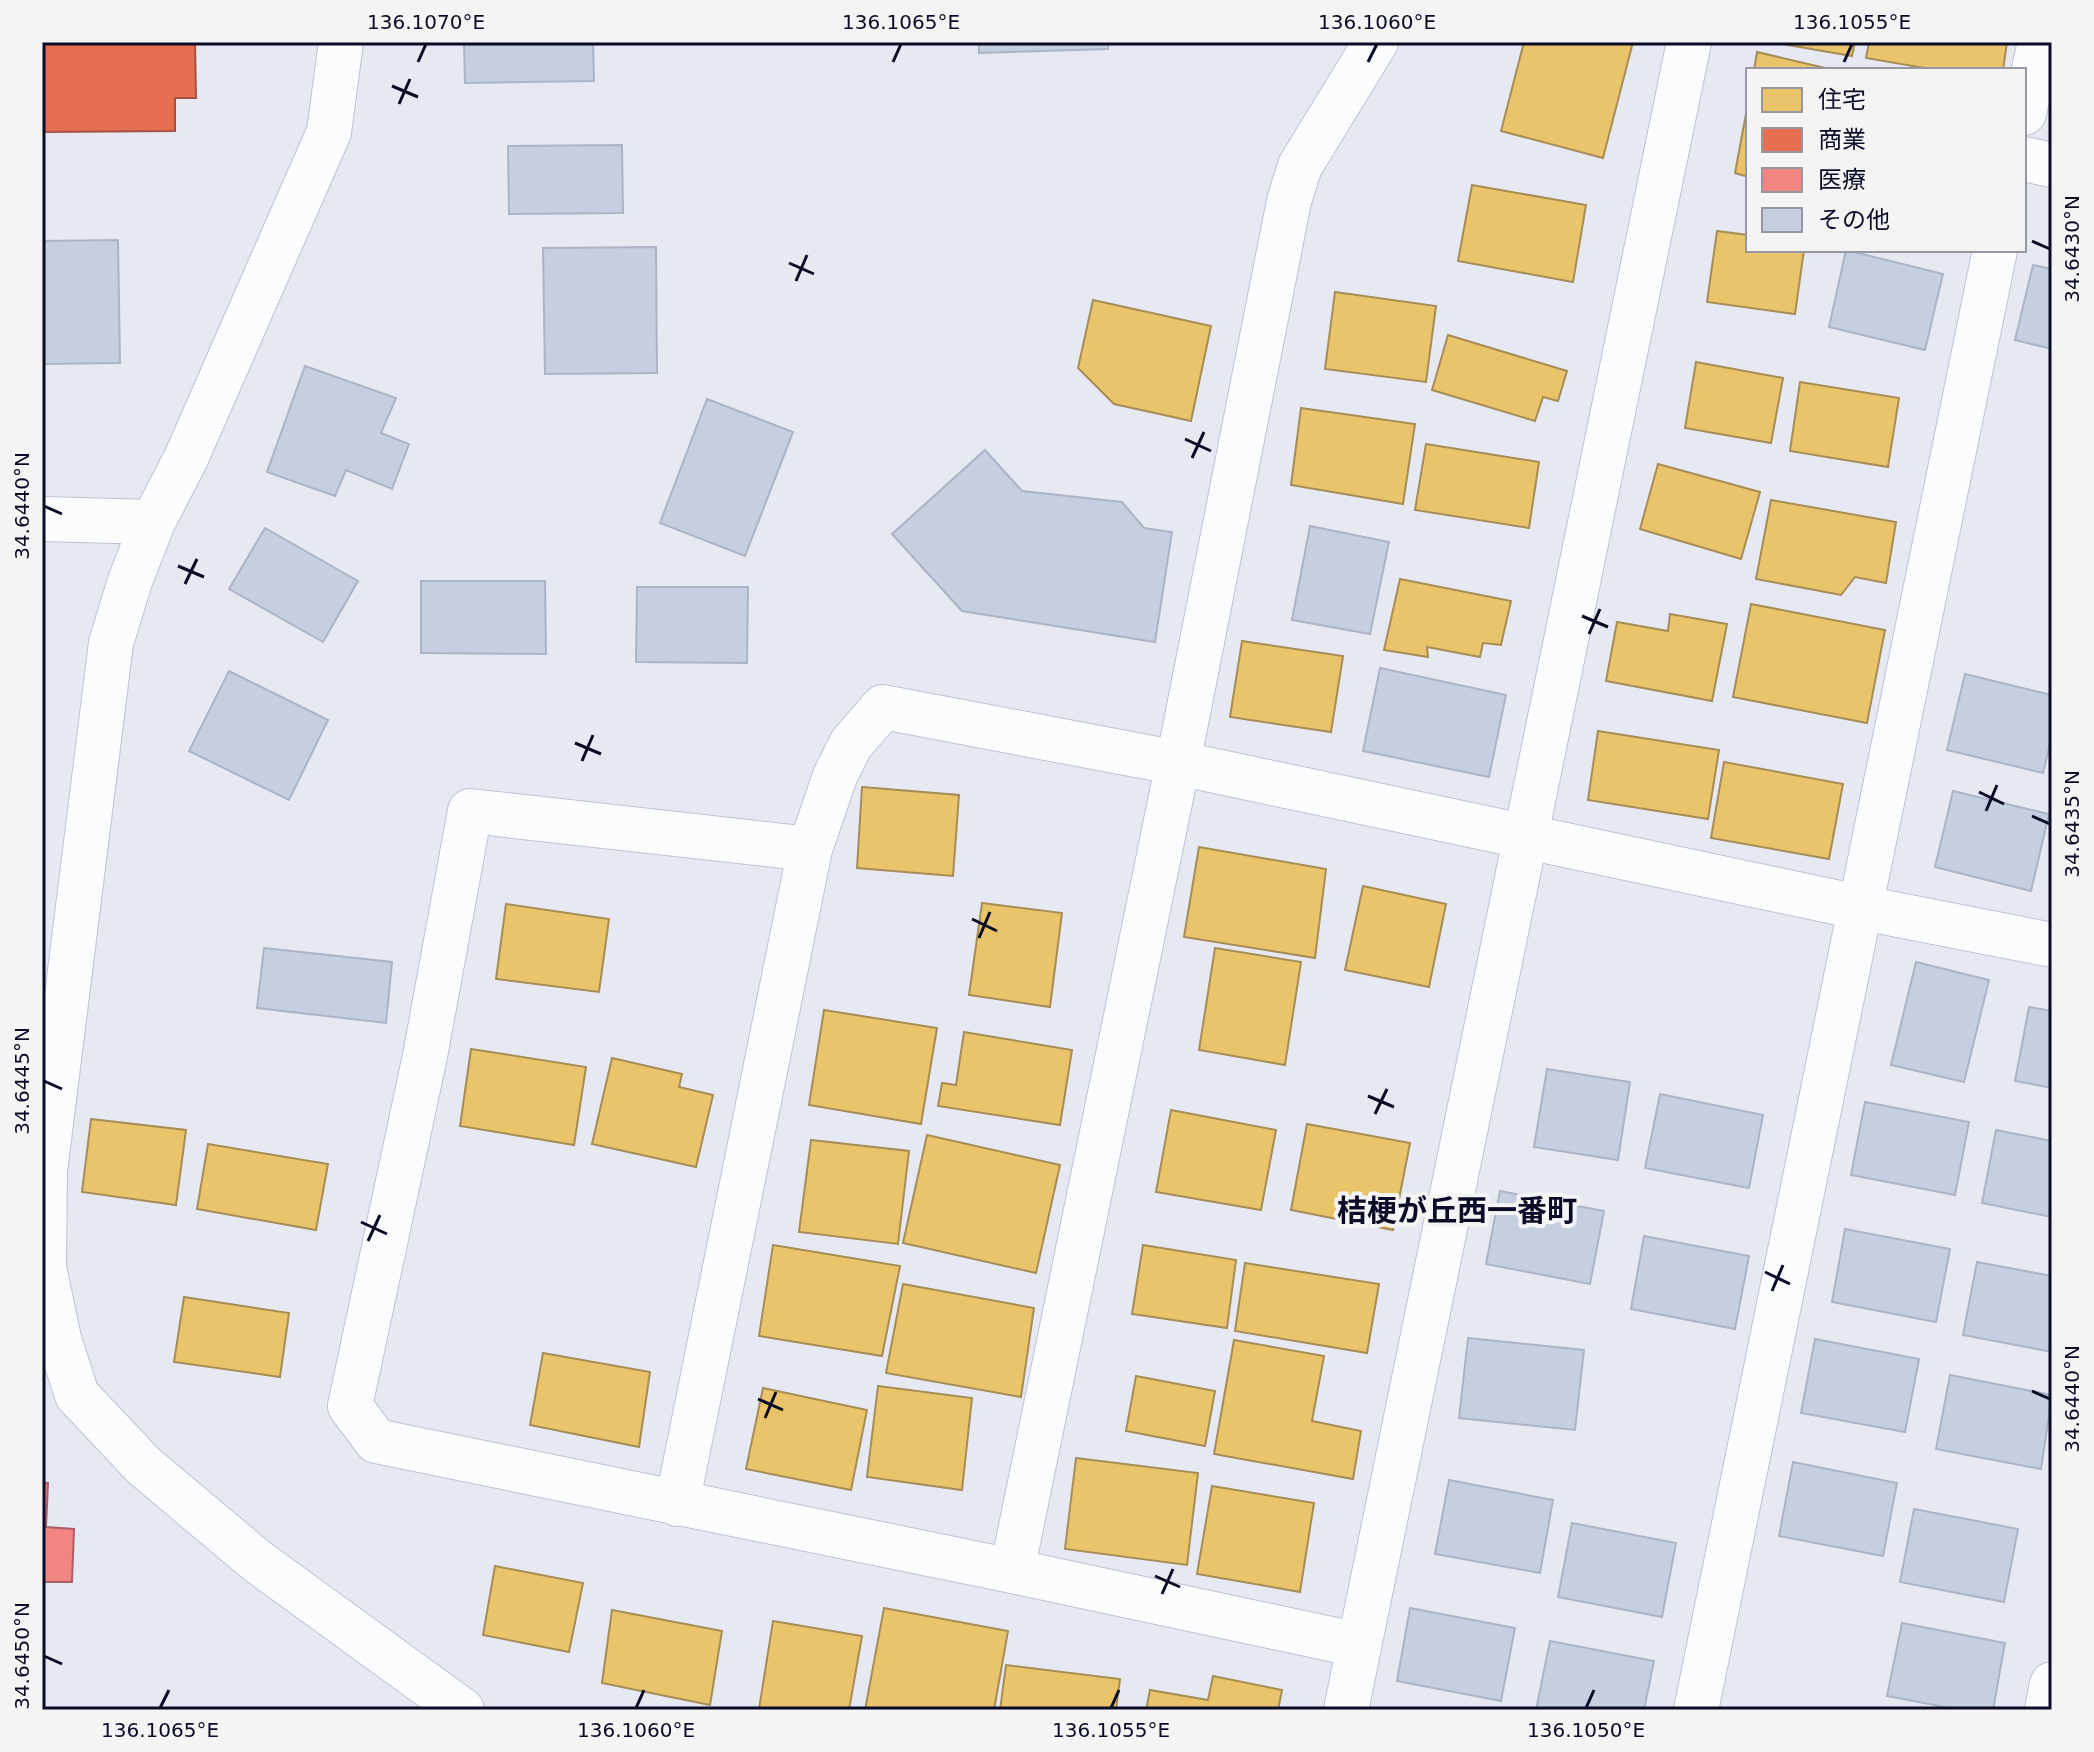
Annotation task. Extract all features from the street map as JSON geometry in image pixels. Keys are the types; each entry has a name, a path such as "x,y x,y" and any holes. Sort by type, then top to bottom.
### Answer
{"street":[{"path":"341,42 329,132 186,458 153,522 111,643 45,1171 44,1267 59,1339 77,1395 144,1466 257,1561 462,1710"},
{"path":"1012,1571 1178,763 1289,201 1300,166 1376,42"},
{"path":"1346,1710 1689,42"},
{"path":"2026,104 2040,42"},
{"path":"2026,159 2052,165"},
{"path":"1696,1710 1995,252"},
{"path":"42,519 153,522"},
{"path":"677,1504 810,849 835,776 851,744 883,707 1178,763 2052,945"},
{"path":"810,849 470,811 425,1056 350,1406 376,1441 1359,1645"},
{"path":"2047,1710 2052,1684"}],"building: 住宅":[{"path":"1524,42 1633,42 1603,158 1501,131"},
{"path":"1771,42 1855,42 1852,56"},
{"path":"1869,42 2007,42 2003,68 1924,68 1866,58"},
{"path":"1757,52 1825,68 1754,68"},
{"path":"1746,114 1746,176 1735,173"},
{"path":"1472,185 1586,205 1573,282 1458,261"},
{"path":"1717,231 1746,235 1746,252 1804,252 1795,314 1707,302"},
{"path":"1335,292 1436,306 1426,382 1325,369"},
{"path":"1093,300 1211,326 1191,421 1114,404 1078,368"},
{"path":"1448,335 1567,371 1558,401 1543,397 1535,421 1432,390"},
{"path":"1696,362 1783,378 1771,443 1685,428"},
{"path":"1800,382 1899,398 1888,467 1790,451"},
{"path":"1301,408 1415,424 1403,504 1291,485"},
{"path":"1426,444 1539,462 1529,528 1415,510"},
{"path":"1658,464 1760,492 1741,559 1640,529"},
{"path":"1771,500 1896,522 1886,583 1855,577 1841,595 1756,579"},
{"path":"1400,579 1511,601 1501,645 1483,643 1480,657 1427,647 1428,657 1384,650"},
{"path":"1751,604 1885,630 1867,723 1733,697"},
{"path":"1670,614 1727,624 1712,701 1606,681 1617,622 1668,631"},
{"path":"1242,641 1343,656 1331,732 1230,717"},
{"path":"1598,731 1719,750 1708,819 1588,800"},
{"path":"1724,762 1843,784 1829,859 1711,838"},
{"path":"862,787 959,795 953,876 857,868"},
{"path":"1199,847 1326,869 1315,958 1184,937"},
{"path":"1363,886 1446,904 1429,987 1345,970"},
{"path":"982,903 1062,913 1050,1007 969,995"},
{"path":"506,904 609,919 599,992 496,979"},
{"path":"1215,948 1301,962 1285,1065 1199,1050"},
{"path":"824,1010 937,1028 921,1124 809,1105"},
{"path":"964,1032 1072,1050 1060,1125 938,1106 942,1083 956,1085"},
{"path":"471,1049 586,1067 574,1145 460,1126"},
{"path":"612,1058 682,1074 679,1087 713,1095 696,1167 592,1144"},
{"path":"1171,1110 1276,1130 1261,1210 1156,1192"},
{"path":"91,1119 186,1130 176,1205 82,1192"},
{"path":"1307,1124 1410,1143 1393,1230 1291,1210"},
{"path":"927,1135 1060,1165 1036,1273 903,1243"},
{"path":"811,1140 909,1151 898,1244 799,1232"},
{"path":"208,1144 328,1164 316,1230 197,1209"},
{"path":"773,1245 900,1266 882,1356 759,1336"},
{"path":"1143,1245 1236,1260 1227,1328 1132,1314"},
{"path":"1245,1263 1379,1284 1367,1353 1235,1331"},
{"path":"903,1284 1034,1308 1021,1397 886,1373"},
{"path":"184,1297 289,1313 280,1377 174,1362"},
{"path":"1234,1340 1324,1356 1312,1421 1361,1431 1353,1479 1214,1454"},
{"path":"543,1353 650,1372 639,1447 530,1425"},
{"path":"1136,1376 1215,1391 1205,1446 1126,1431"},
{"path":"878,1386 972,1398 962,1490 867,1477"},
{"path":"763,1388 867,1410 851,1490 746,1469"},
{"path":"1076,1458 1198,1473 1187,1565 1065,1549"},
{"path":"1212,1486 1314,1503 1300,1592 1197,1574"},
{"path":"495,1566 583,1583 569,1652 483,1635"},
{"path":"884,1608 1008,1631 994,1710 865,1710"},
{"path":"612,1610 722,1631 710,1705 602,1683"},
{"path":"773,1621 862,1636 849,1710 759,1709"},
{"path":"1006,1665 1120,1679 1116,1710 1000,1710"},
{"path":"1213,1676 1282,1690 1278,1710 1146,1710 1150,1690 1208,1700"}],"building: 商業":[{"path":"42,42 195,42 196,98 175,98 175,131 42,132"}],"building: 医療":[{"path":"42,1482 48,1483 46,1527 74,1529 72,1582 42,1582"}],"building: その他":[{"path":"464,42 593,42 594,81 465,83"},
{"path":"979,42 1108,42 1108,49 979,53"},
{"path":"622,145 623,213 509,214 508,146"},
{"path":"118,240 120,363 42,364 42,241"},
{"path":"656,247 657,373 545,374 543,248"},
{"path":"1846,252 1943,274 1925,350 1829,327"},
{"path":"2033,265 2052,269 2052,349 2015,340"},
{"path":"305,366 396,398 381,433 409,444 392,489 346,470 335,496 267,472"},
{"path":"707,399 793,432 745,556 660,523"},
{"path":"985,450 1022,491 1122,502 1144,528 1172,532 1155,642 962,611 892,534"},
{"path":"1310,526 1389,542 1370,634 1292,620"},
{"path":"265,528 358,581 323,642 229,589"},
{"path":"421,581 545,581 546,654 421,653"},
{"path":"637,587 748,587 747,663 636,662"},
{"path":"1380,668 1506,695 1489,777 1363,751"},
{"path":"229,671 328,720 289,800 189,751"},
{"path":"1965,674 2052,695 2052,736 2043,773 1947,750"},
{"path":"1953,791 2049,814 2031,891 1935,867"},
{"path":"264,948 392,962 386,1023 257,1008"},
{"path":"1916,962 1989,980 1964,1082 1891,1065"},
{"path":"2029,1007 2052,1011 2052,1088 2015,1081"},
{"path":"1547,1069 1630,1082 1618,1160 1534,1147"},
{"path":"1660,1094 1763,1115 1749,1188 1645,1168"},
{"path":"1865,1102 1969,1122 1955,1195 1851,1175"},
{"path":"1996,1130 2052,1141 2052,1217 1982,1203"},
{"path":"1500,1191 1604,1211 1590,1284 1486,1264"},
{"path":"1845,1229 1950,1249 1936,1322 1832,1302"},
{"path":"1644,1236 1749,1256 1735,1329 1631,1309"},
{"path":"1977,1262 2052,1276 2052,1352 1963,1335"},
{"path":"1468,1338 1584,1350 1575,1430 1459,1418"},
{"path":"1815,1339 1919,1359 1905,1432 1801,1413"},
{"path":"1950,1375 2052,1395 2041,1469 1936,1449"},
{"path":"1793,1462 1897,1483 1883,1556 1779,1536"},
{"path":"1449,1480 1553,1500 1540,1573 1435,1554"},
{"path":"1914,1509 2018,1529 2004,1602 1900,1582"},
{"path":"1572,1523 1676,1543 1662,1617 1558,1597"},
{"path":"1410,1608 1515,1628 1501,1701 1397,1681"},
{"path":"1902,1623 2005,1643 1993,1710 1960,1710 1887,1696"},
{"path":"1550,1641 1654,1661 1644,1710 1536,1710"}],"district":[{"name":"桔梗が丘西一番町","path":"1457,1210"}]}
